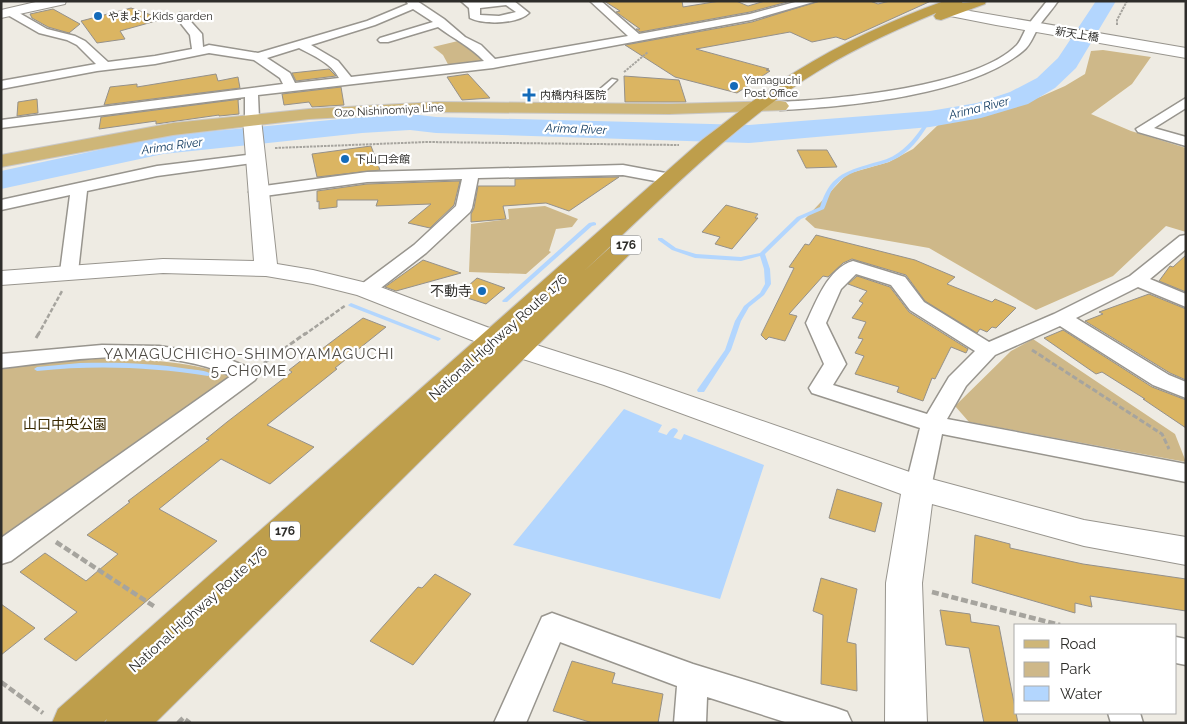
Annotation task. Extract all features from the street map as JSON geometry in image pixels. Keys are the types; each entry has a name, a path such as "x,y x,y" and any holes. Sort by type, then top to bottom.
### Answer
{"highway":[{"name":"National Highway Route 176","path":"61,720 507,343 735,143 780,89 866,39 947,7 980,1"},
{"name":"National Highway Route 176","path":"126,723 671,179 709,144 766,108 947,7"}],"main road":[{"name":"Ozo Nishinomiya Line","path":"1,162 174,129 437,107 669,110 766,108"}],"street":[{"path":"6,13 60,1"},
{"path":"595,1 636,37"},
{"path":"766,108 874,98 956,80 995,65 1020,48 1036,28 1053,1"},
{"path":"1,124 290,87 493,64 751,17 806,2"},
{"path":"302,45 371,23 412,3 440,21 440,23 461,39 477,47 493,64"},
{"name":"新天上橋","path":"947,7 1036,28 1185,52"},
{"path":"6,13 43,31 71,38 81,43 105,66"},
{"path":"180,16 196,34 198,52"},
{"path":"384,40 440,23"},
{"path":"258,57 297,44 302,45 337,64 347,81"},
{"path":"1,85 209,49 258,57 286,76 290,87"},
{"path":"251,92 252,122 260,152 257,192 266,269"},
{"path":"1184,104 1142,129 1186,142"},
{"path":"1,205 260,152"},
{"path":"257,192 367,178 471,174 623,170 671,179"},
{"path":"366,290 420,248 464,208 471,174"},
{"path":"67,278 79,190"},
{"path":"906,723 904,583 918,488 933,424 957,382 988,350 1061,318 1137,280 1186,240"},
{"path":"1,278 67,278 163,266 266,269 291,272 366,290 507,343 614,379 918,488 1084,533 1186,551"},
{"path":"988,350 917,306 898,281 853,267 832,287 816,323 835,364 820,388 933,424 1183,473"},
{"path":"1137,280 1186,301"},
{"path":"1061,318 1161,380 1186,391"},
{"path":"1,361 102,351 159,352 218,362 247,375 1,553"},
{"path":"510,723 552,626 693,678 836,723"},
{"path":"690,723 693,678"}],"lane":[{"path":"582,108 614,80"}],"path":[{"path":"1117,41 1116,20 1127,1"},
{"path":"614,80 650,50 649,45 636,37"},
{"path":"260,152 366,142 552,141 680,145"},
{"path":"26,358 67,278"},
{"path":"247,375 366,290"},
{"path":"1014,339 1162,434 1183,473"},
{"path":"36,529 163,613"},
{"path":"924,590 1056,624"},
{"path":"1,682 61,720"},
{"path":"178,723 183,718 190,723"}],"green space":[{"path":"458,41 473,48 487,62 450,68 443,55 433,47"},
{"path":"1103,50 1151,57 1132,84 1091,114 1131,131 1186,148 1186,232 1166,226 1113,276 1036,310 929,248 815,228 805,219 847,174 889,162 913,149 938,125 1040,97 1065,86 1085,74 1091,51"},
{"path":"545,206 578,219 572,227 556,229 549,251 551,252 526,274 469,272 471,224 509,219 508,209"},
{"path":"1033,339 1175,434 1186,462 969,422 955,406 1011,351"},
{"name":"山口中央公園","path":"104,358 188,365 220,372 236,378 1,544 1,368"}],"water":[{"path":"624,409 662,425 658,432 681,440 684,434 764,465 720,599 513,545"}],"building":[{"path":"604,1 682,1 683,7 720,1 736,1 748,6 765,1 791,1 750,12 640,32 636,29 640,29 616,12 620,11"},
{"path":"819,1 870,1 878,4 890,1 931,1 845,40 836,37 812,42 790,32 696,49 769,69 766,70 770,71 737,93 675,77 625,45 752,22"},
{"path":"131,8 163,19 120,31 125,39 97,43 81,21"},
{"path":"53,9 80,24 69,33 48,27 32,18 30,14"},
{"path":"329,69 336,76 296,81 292,73"},
{"path":"216,74 218,81 238,77 240,88 104,105 110,87 137,84 137,87"},
{"path":"468,74 490,98 462,100 447,77"},
{"path":"624,76 679,80 686,102 625,102"},
{"path":"341,87 344,105 312,107 309,102 284,105 282,94"},
{"path":"37,99 38,113 17,116 18,102"},
{"path":"241,99 238,100 239,114 156,124 156,121 99,129 101,117"},
{"name":"下山口会館","path":"371,146 380,170 317,177 312,154"},
{"path":"797,150 827,150 837,167 806,168"},
{"path":"619,177 569,211 546,203 503,206 506,219 471,222 471,214 478,186 515,186 515,179"},
{"path":"460,181 454,205 430,228 408,223 431,204 376,206 378,200 337,200 337,207 319,209 319,201 317,202 317,191 367,184"},
{"path":"726,205 758,214 755,218 758,218 732,249 715,244 720,237 702,232"},
{"path":"816,235 915,260 955,277 947,284 992,302 995,299 1016,308 996,328 992,327 987,332 980,329 977,333 925,301 906,275 852,259 843,263 828,277 823,276 789,314 797,316 785,341 769,337 766,340 761,335 794,268 789,267 805,244 809,245"},
{"path":"1186,255 1186,292 1159,281 1170,266 1173,267"},
{"path":"423,260 461,273 396,291 385,287"},
{"path":"857,276 890,287 909,312 968,349 966,353 951,347 935,379 932,378 923,401 897,392 899,387 855,374 864,356 855,353 863,339 858,338 866,322 852,318 863,303 859,301 867,291 848,284"},
{"name":"不動寺","path":"477,278 505,288 486,304 458,295"},
{"path":"1149,294 1186,309 1186,380 1170,373 1085,321 1103,314 1099,312"},
{"path":"363,318 386,327 267,425 314,447 270,484 221,459 159,509 217,541 76,661 44,639 77,612 20,572 45,553 86,581 118,554 87,535 130,502 128,501 209,440 206,439 292,372 289,370 307,356 310,358"},
{"path":"1063,330 1152,387 1186,400 1186,428 1102,372 1096,374 1044,338"},
{"path":"837,489 882,503 875,532 829,518"},
{"path":"975,535 1010,544 1010,548 1083,564 1186,579 1186,611 1090,596 1092,607 1075,603 1075,613 972,583"},
{"path":"435,574 471,594 413,665 370,641 418,587 422,588"},
{"path":"821,578 857,589 847,642 856,644 857,691 821,684 823,615 813,611"},
{"path":"1,604 35,628 1,655"},
{"path":"940,610 970,614 971,622 999,626 1014,703 1014,714 1016,714 1018,723 984,723 969,648 946,645"},
{"path":"572,661 615,673 612,683 663,694 658,723 593,723 553,711"}],"waterway":[{"name":"Arima River","path":"1,180 163,145 362,125 410,122 436,125 749,134 930,119 981,110 1019,98 1046,83 1067,63 1106,1"},
{"path":"762,254 799,218 822,208 833,184 841,177 860,168 899,155 914,141 930,119"},
{"path":"505,301 591,224 594,224"},
{"path":"660,239 674,249 695,256 741,259 762,254"},
{"path":"701,390 728,350 738,321 747,306 762,294 768,284 767,269 762,254"},
{"path":"351,305 438,339"},
{"path":"37,369 80,365 123,365 166,368 208,374"},
{"path":"670,436 674,431"}],"place":[{"name":"やまよしKids garden","path":"98,16"},
{"name":"Yamaguchi Post Office","path":"734,86"},
{"name":"内橋内科医院","path":"529,95"},
{"name":"下山口会館","path":"345,159"},
{"name":"不動寺","path":"482,291"}],"district":[{"name":"YAMAGUCHICHO-SHIMOYAMAGUCHI 5-CHOME","path":"249,362"}]}
